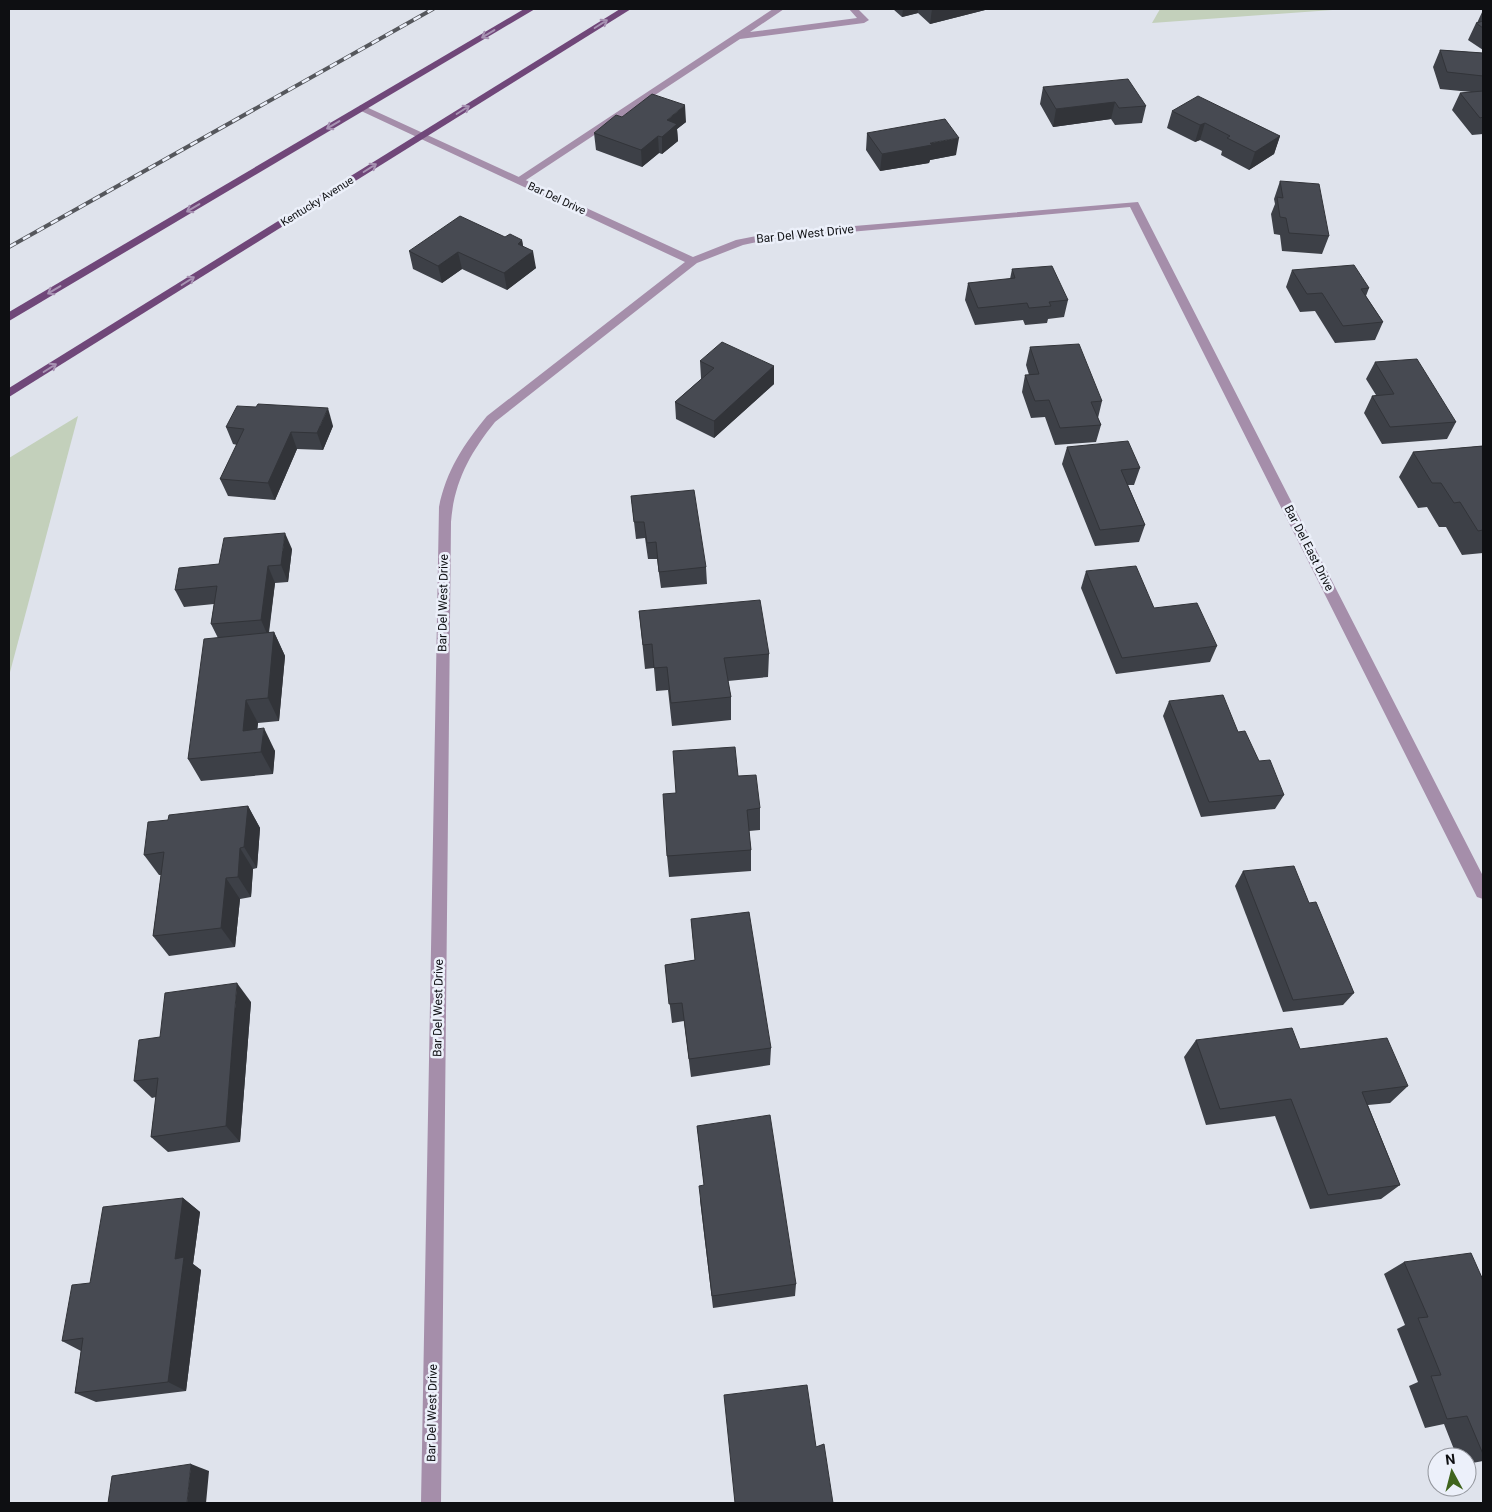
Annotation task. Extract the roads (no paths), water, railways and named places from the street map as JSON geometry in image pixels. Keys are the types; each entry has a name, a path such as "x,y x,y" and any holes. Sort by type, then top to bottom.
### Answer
{"main road":[{"path":"9,317 530,9"},
{"name":"Kentucky Avenue","path":"9,393 626,9"}],"street":[{"path":"519,180 779,9"},
{"path":"737,36 864,20 853,9"},
{"path":"362,108 422,136"},
{"name":"Bar Del Drive","path":"422,136 693,261"},
{"name":"Bar Del West Drive","path":"431,1503 444,522 447,498 454,473 465,451 491,419 693,261 740,242 771,236 1134,204"},
{"name":"Bar Del East Drive","path":"1134,204 1483,892"}],"railway":[{"path":"9,247 433,9"}]}
